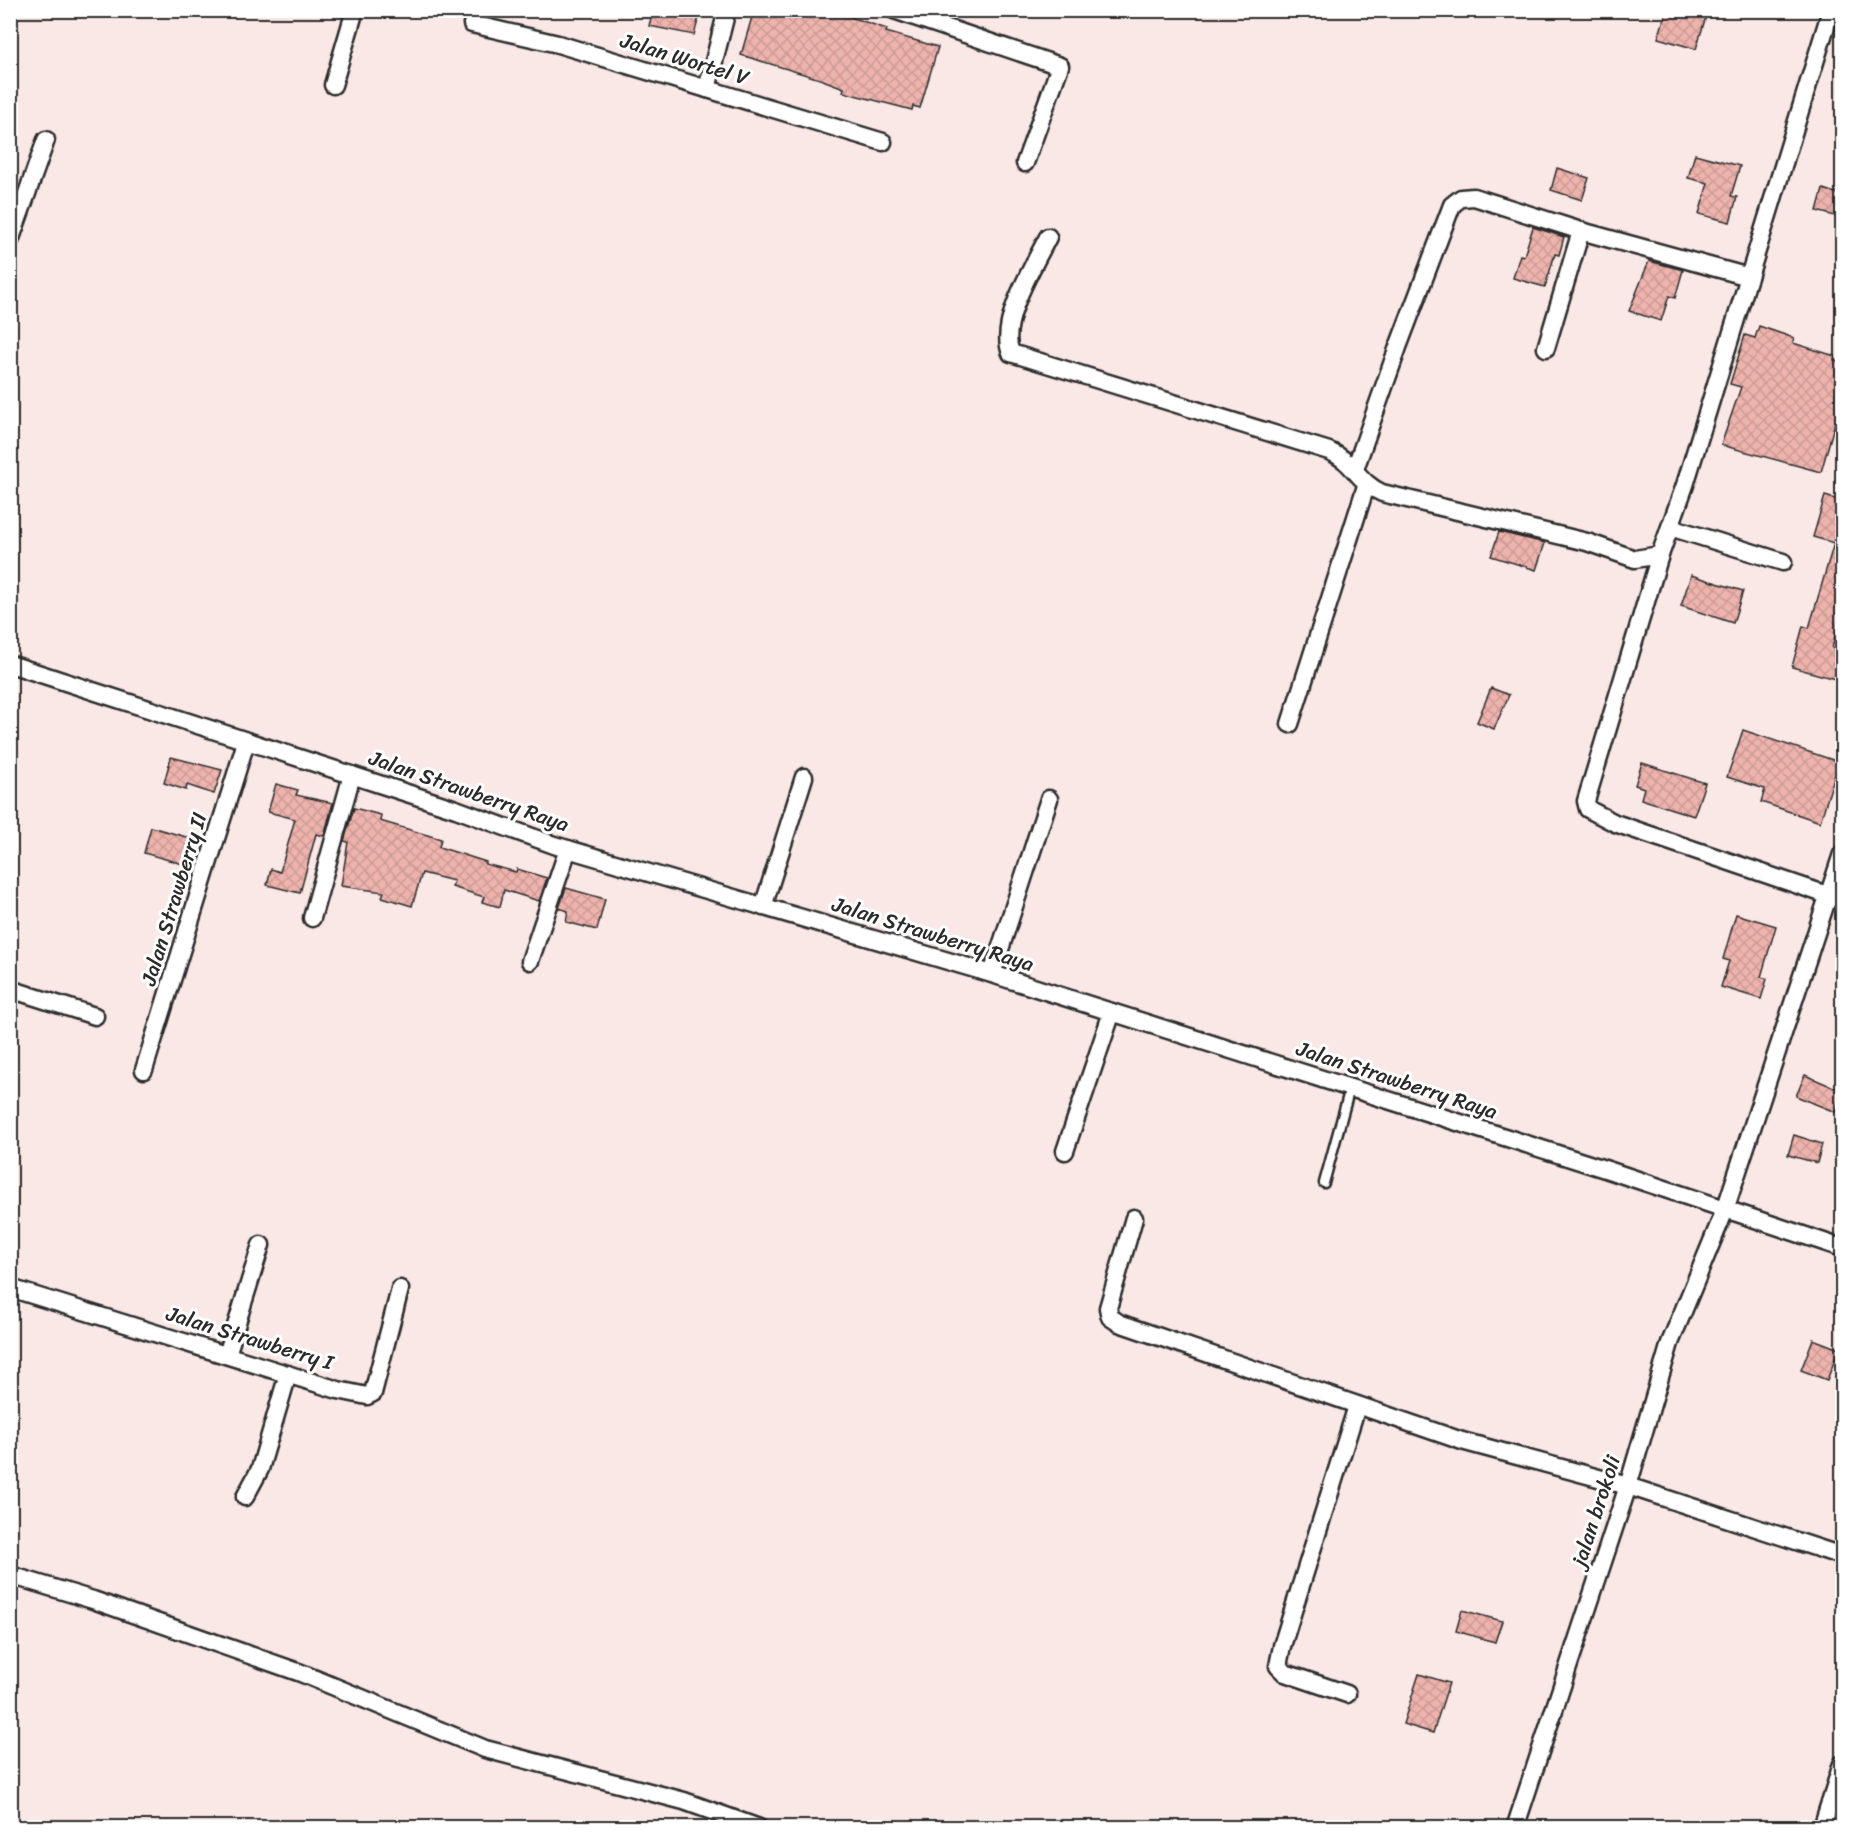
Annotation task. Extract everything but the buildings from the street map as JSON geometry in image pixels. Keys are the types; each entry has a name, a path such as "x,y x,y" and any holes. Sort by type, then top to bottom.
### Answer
{"street":[{"path":"333,86 355,10"},
{"path":"707,89 726,10"},
{"path":"894,10 1060,66 1025,163"},
{"path":"1831,10 1588,790 1588,809 1615,824 1835,898"},
{"name":"Jalan Wortel V","path":"472,24 558,44 883,142"},
{"path":"10,241 46,140"},
{"path":"1355,470 1398,346 1452,205 1461,198 1474,196 1581,231 1749,277"},
{"path":"1546,348 1581,231"},
{"path":"1048,237 1013,312 1006,337 1011,352 1329,451 1347,461 1366,486 1382,493 1587,542 1635,559 1660,555"},
{"path":"1290,724 1366,486"},
{"path":"1670,527 1784,562"},
{"name":"Jalan Strawberry Raya","path":"10,664 352,775 568,849 992,974 1842,1248"},
{"name":"Jalan Strawberry II","path":"144,1070 246,742"},
{"path":"312,918 352,775"},
{"path":"763,907 804,777"},
{"path":"992,974 1049,799"},
{"path":"530,961 568,849"},
{"name":"jalan brokoli","path":"1515,1827 1628,1486 1670,1343 1725,1210 1835,898 1842,854"},
{"path":"10,989 95,1016"},
{"path":"1065,1151 1112,1012"},
{"path":"1134,1218 1108,1308 1110,1317 1119,1323 1232,1364 1462,1441 1628,1486 1842,1556"},
{"path":"227,1355 261,1245"},
{"name":"Jalan Strawberry I","path":"10,1287 352,1394 367,1396 374,1393 400,1289"},
{"path":"245,1497 260,1469 288,1374"},
{"path":"1347,1694 1285,1673 1278,1666 1282,1646 1357,1406"},
{"path":"10,1575 93,1600 301,1673 485,1749 684,1802 759,1827"},
{"path":"1822,1827 1842,1764"}],"lane":[{"path":"1323,1182 1350,1088"}]}
